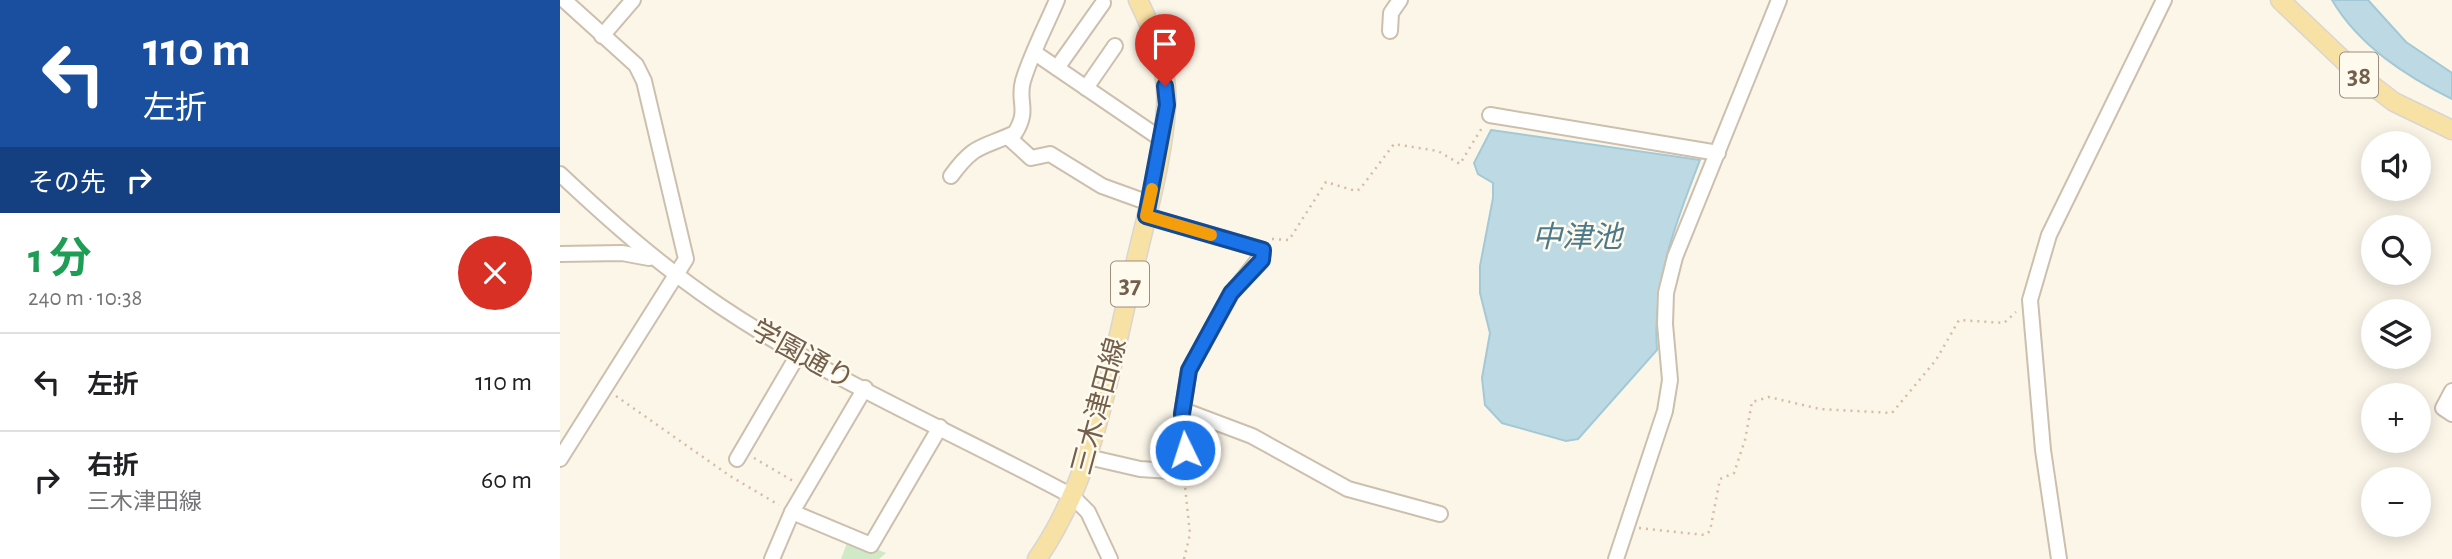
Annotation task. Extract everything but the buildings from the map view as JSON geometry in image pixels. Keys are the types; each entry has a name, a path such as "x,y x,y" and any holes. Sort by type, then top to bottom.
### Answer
{"main road":[{"name":"三木津田線","path":"1037,559 1061,523 1088,457 1147,210 1161,139 1167,105 1163,67 1151,27 1138,0"},
{"name":"38","path":"2280,0 2360,76 2394,102 2452,130"}],"street":[{"path":"560,459 686,259 644,80 636,65 564,0"},
{"path":"603,36 633,0"},
{"path":"951,176 974,150 986,142 1015,133 1022,121 1025,107 1022,85 1057,0"},
{"path":"1390,31 1391,13 1400,0"},
{"path":"1616,559 1629,528 1665,411 1670,380 1665,324 1666,293 1675,257 1779,0"},
{"path":"2059,559 2043,450 2030,300 2049,235 2164,0"},
{"path":"1057,68 1103,3"},
{"path":"1086,88 1115,46"},
{"path":"1035,53 1161,139"},
{"path":"1490,115 1718,153"},
{"path":"1007,137 1031,158 1050,154 1147,210 1263,250 1262,260 1231,293 1189,370 1182,410 1185,472 1140,469 1088,457"},
{"name":"学園通り","path":"560,174 654,258 720,306 799,353 1072,496"},
{"path":"560,254 622,253 654,258"},
{"path":"739,455 799,353"},
{"path":"772,559 805,488 865,388"},
{"path":"2452,391 2443,408 2452,414"},
{"path":"1182,410 1251,436 1348,489 1440,514"},
{"path":"792,512 871,545 940,427"},
{"path":"1072,496 1088,512 1110,559"}],"path":[{"path":"1263,250 1273,237 1289,240 1326,182 1356,191 1360,189 1394,144 1438,151 1460,164 1490,115"},
{"path":"1629,528 1705,535 1710,531 1720,479 1734,473 1745,440 1752,402 1769,397 1821,409 1892,413 1936,360 1959,320 2004,323 2030,300"},
{"path":"605,388 754,492 792,512"},
{"path":"739,455 805,488"},
{"path":"1184,559 1190,534 1185,472"}],"green space":[{"path":"849,538 886,553 879,559 841,559"}],"water":[{"path":"2332,0 2368,0 2406,42 2452,73 2452,99 2385,58 2356,32"},
{"name":"中津池","path":"1491,130 1700,160 1682,206 1662,276 1656,325 1657,350 1578,439 1566,441 1502,423 1485,405 1482,378 1490,333 1480,293 1480,266 1493,198 1493,183 1478,174 1474,163"}],"slow traffic":[{"path":"1152,189 1146,216 1211,235"}],"route":[{"path":"1165,86 1167,105 1146,216 1263,250 1262,260 1231,293 1189,370 1182,414 1185,450"}]}
